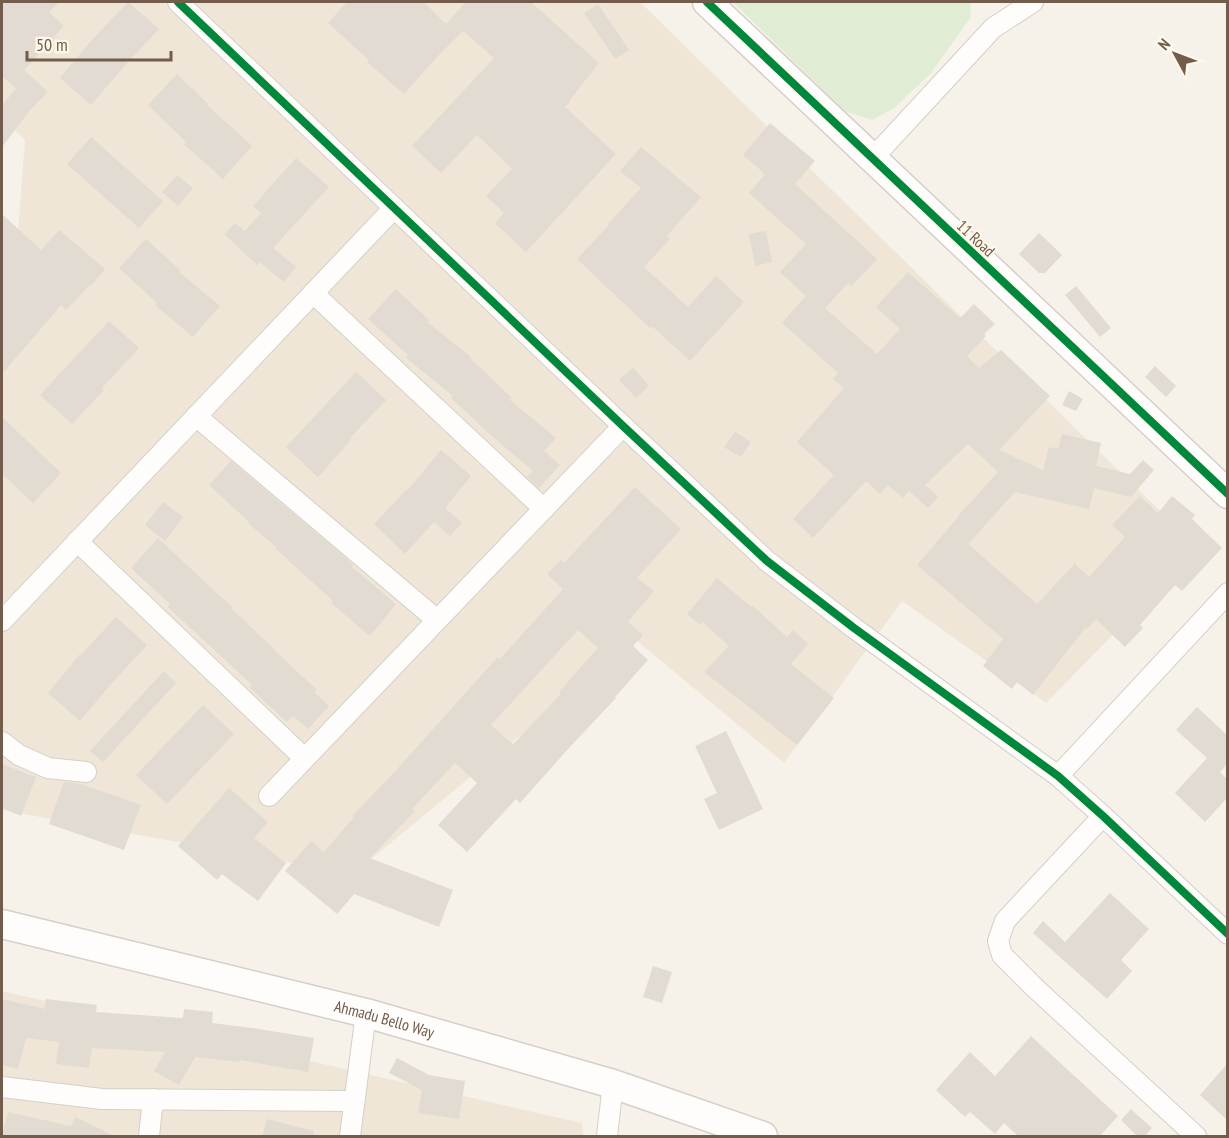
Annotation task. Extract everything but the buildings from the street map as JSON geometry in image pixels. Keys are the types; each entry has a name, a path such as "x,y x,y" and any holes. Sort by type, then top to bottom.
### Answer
{"main road":[{"name":"11 Road","path":"707,2 1227,494"},
{"name":"Ahmadu Bello Way","path":"2,924 366,1013 613,1084 763,1137"}],"street":[{"path":"178,2 767,561 854,628 1058,776 1227,934"},
{"path":"872,159 993,28 1034,2"},
{"path":"2,621 394,208"},
{"path":"313,293 544,509"},
{"path":"196,416 437,620"},
{"path":"268,796 623,426"},
{"path":"77,541 304,758"},
{"path":"1058,776 1227,593"},
{"path":"2,742 19,755 48,768 86,772"},
{"path":"1103,816 1005,921 998,941 1002,955 1196,1137"},
{"path":"350,1137 366,1013"},
{"path":"607,1137 613,1084"},
{"path":"2,1087 102,1099 354,1101"},
{"path":"149,1137 153,1099"}],"shaded area":[{"path":"2,2 640,2 1198,548 1046,703 902,601 784,763 636,640 353,874 2,810 2,345 10,333 25,140 2,118"},
{"path":"2,991 582,1123 583,1136 2,1136"}],"green space":[{"path":"733,2 972,2 971,17 931,73 894,108 872,120 845,111"}],"cycle path":[{"path":"178,2 767,561 854,628 1058,776 1228,934"},
{"path":"707,2 1228,494"}]}
